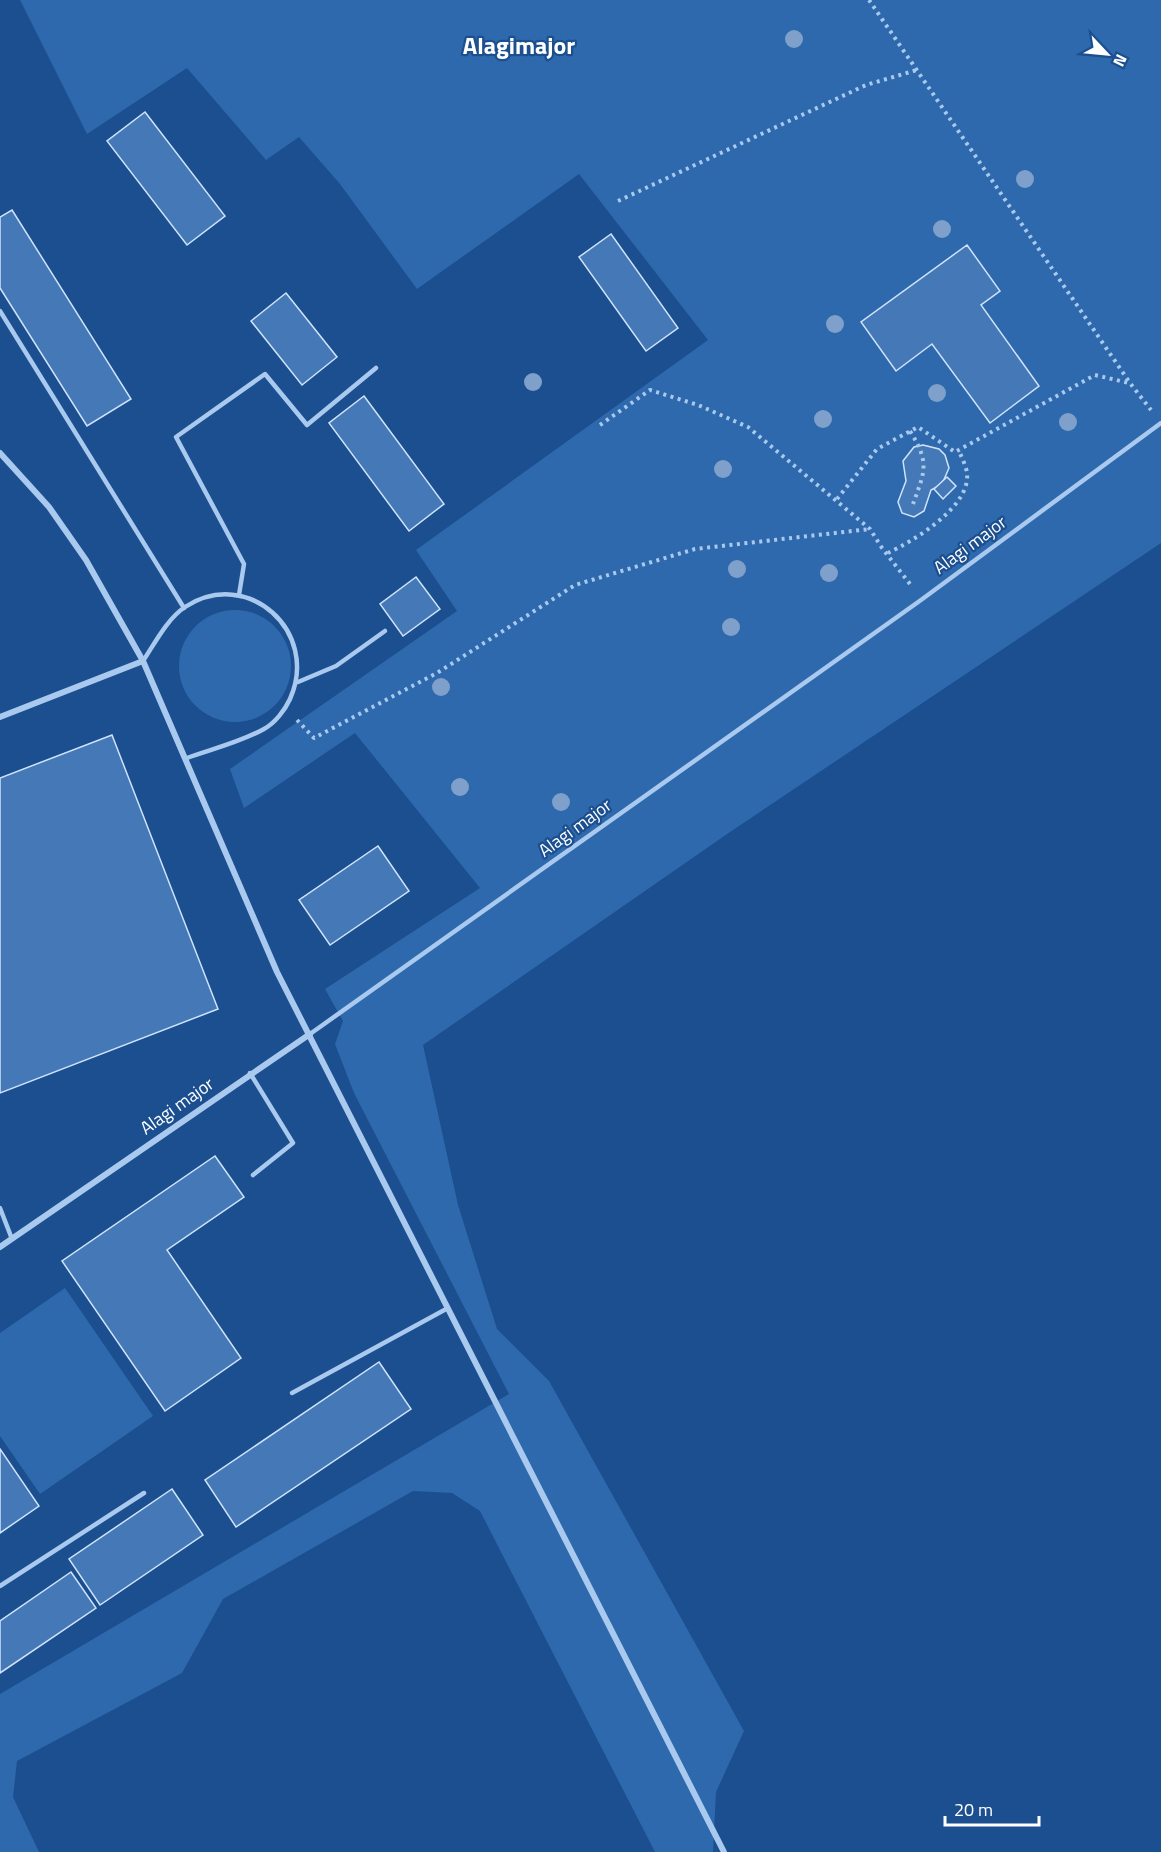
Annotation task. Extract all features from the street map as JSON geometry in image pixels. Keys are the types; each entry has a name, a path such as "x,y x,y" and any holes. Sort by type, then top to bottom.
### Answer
{"street":[{"path":"0,453 49,507 86,560 143,661 187,758 244,897 310,1034 724,1852"},
{"path":"0,717 143,661"},
{"name":"Alagi major","path":"0,1247 250,1073 310,1034"}],"lane":[{"path":"0,311 184,608"},
{"path":"239,595 244,564 176,437 265,374 307,425 376,368"},
{"name":"Alagi major","path":"310,1034 921,600 1161,423"},
{"path":"143,661 164,629 184,608 210,596 239,595 266,606 287,626 298,653 298,682 286,709 265,729 187,758"},
{"path":"298,682 336,666 385,631"},
{"path":"250,1073 293,1143 253,1175"},
{"path":"0,1208 12,1239"},
{"path":"292,1393 448,1308"},
{"path":"0,1586 144,1493"}],"path":[{"path":"869,0 1130,383 1155,414"},
{"path":"618,201 866,85 916,70"},
{"path":"837,499 877,449 918,427 955,452 1095,375 1130,383"},
{"path":"600,425 650,390 698,405 748,427 837,499 870,529 921,600"},
{"path":"910,431 919,446 926,470 913,504"},
{"path":"888,553 911,545 937,525 961,494 968,475 959,451"},
{"path":"286,709 314,738 437,673 575,585 694,549 870,529"}],"shaded area":[{"path":"20,0 1161,0 1161,543 730,832 423,1045 458,1205 497,1329 549,1381 744,1731 716,1792 713,1852 655,1852 480,1511 452,1493 413,1491 223,1599 182,1673 17,1761 13,1797 39,1852 0,1852 0,1694 509,1394 354,1093 335,1044 343,1021 325,989 480,888 355,733 244,808 230,769 457,611 416,550 708,340 579,174 417,289 340,184 299,137 266,160 187,68 87,134"},
{"path":"235,610 256,614 275,626 287,645 291,666 287,687 275,706 256,718 235,722 214,718 195,706 183,687 179,666 183,645 195,626 214,614"},
{"path":"65,1288 153,1416 40,1494 0,1436 0,1333"}],"building":[{"path":"145,112 225,216 187,245 107,141"},
{"path":"12,210 131,399 87,426 0,288 0,217"},
{"path":"611,234 678,328 646,351 579,257"},
{"path":"967,245 1000,291 981,305 1039,386 990,423 932,344 896,371 861,322"},
{"path":"286,293 337,357 302,385 251,321"},
{"path":"364,396 444,504 409,531 329,423"},
{"path":"923,445 939,449 945,455 949,468 942,484 931,490 924,511 914,517 902,513 898,502 906,481 903,461 914,447"},
{"path":"947,477 956,486 943,499 934,489"},
{"path":"416,577 440,609 403,636 380,604"},
{"path":"112,735 218,1009 0,1093 0,778"},
{"path":"378,846 409,891 330,945 299,900"},
{"path":"215,1156 244,1197 167,1250 241,1358 165,1411 62,1261"},
{"path":"379,1362 411,1409 236,1527 205,1480"},
{"path":"0,1449 39,1506 0,1533"},
{"path":"172,1489 203,1535 100,1605 69,1559"},
{"path":"71,1572 96,1608 0,1673 0,1621"}],"district":[{"name":"Alagimajor","path":"519,46"}]}
